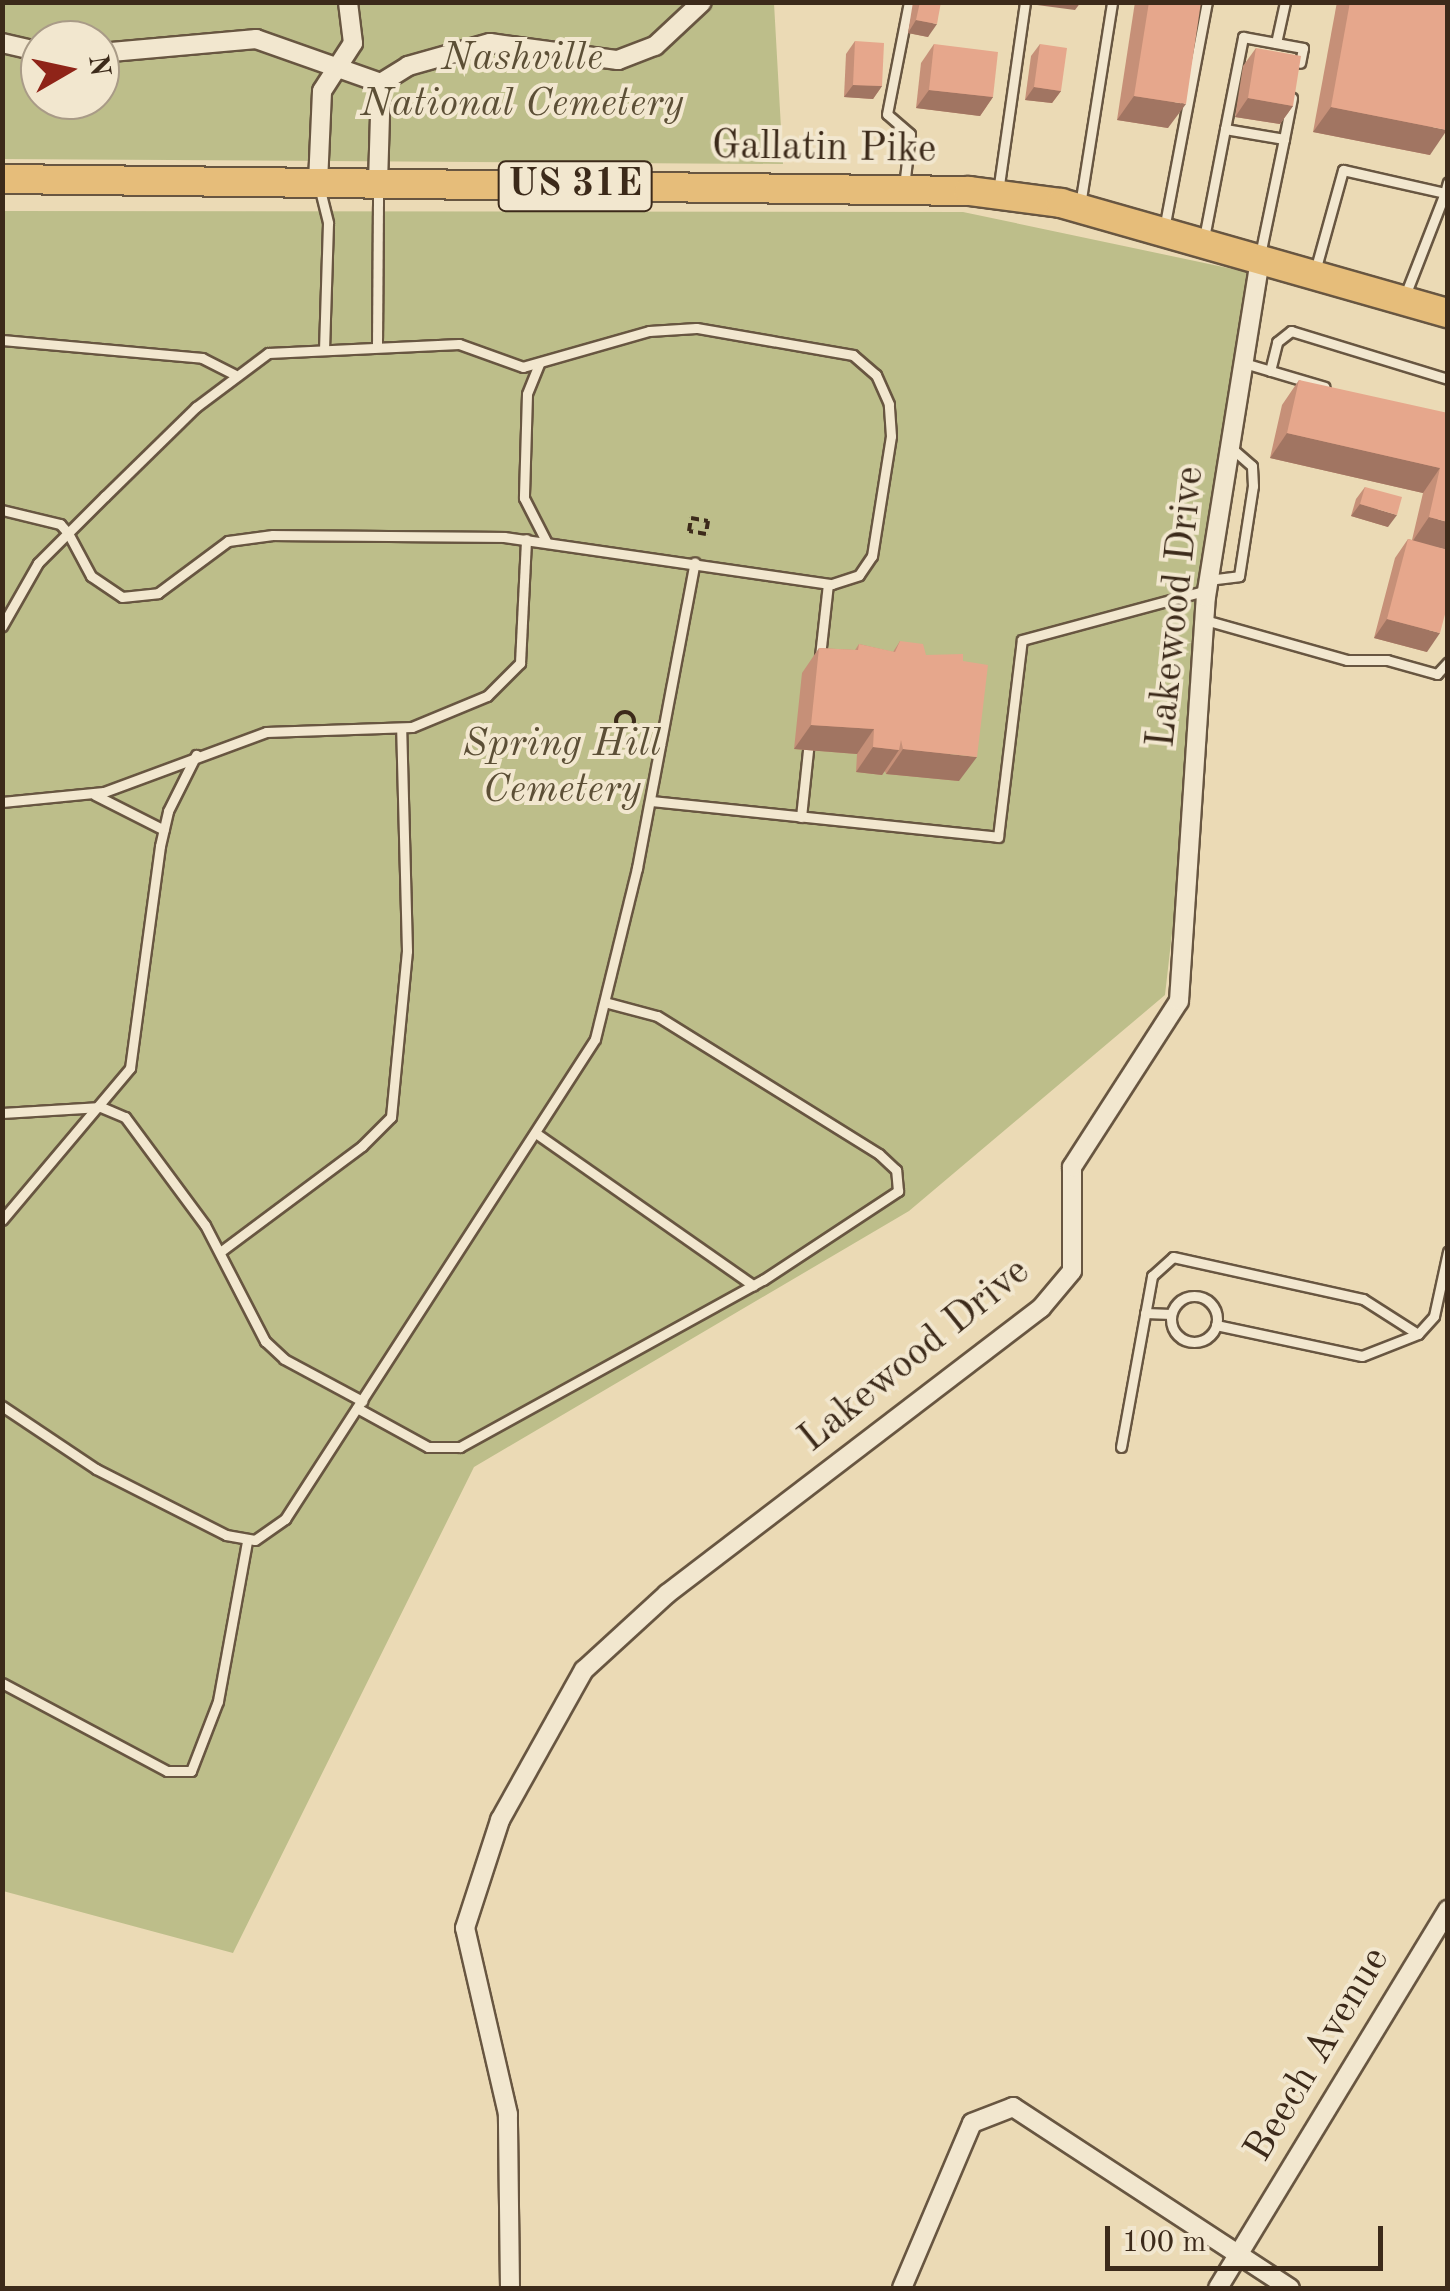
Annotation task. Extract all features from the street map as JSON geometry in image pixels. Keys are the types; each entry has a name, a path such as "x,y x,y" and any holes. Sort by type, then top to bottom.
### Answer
{"main road":[{"name":"Gallatin Pike","path":"2,178 903,190 998,195 1080,208 1448,313"}],"street":[{"path":"318,183 322,91 353,42 348,2"},
{"path":"381,84 408,66 490,43 618,60 656,46 702,2"},
{"path":"120,51 256,39 381,84"},
{"path":"378,184 381,84"},
{"name":"Lakewood Drive","path":"510,2288 508,2114 465,1928 500,1820 584,1670 667,1594 1041,1308 1072,1271 1072,1167 1180,1001 1208,585 1260,258"},
{"name":"Beech Avenue","path":"1218,2288 1448,1909"},
{"path":"902,2288 972,2122 1013,2107 1290,2288"}],"lane":[{"path":"903,190 910,134 887,114 909,2"},
{"path":"998,195 1025,2"},
{"path":"1080,208 1112,2"},
{"path":"1163,231 1207,2"},
{"path":"1276,43 1285,2"},
{"path":"1204,242 1244,37 1303,48 1260,258"},
{"path":"1225,129 1284,139"},
{"path":"1314,274 1342,170 1446,188 1404,300"},
{"path":"318,183 328,223 324,347"},
{"path":"377,345 378,184"},
{"path":"2,510 53,520 68,534 103,588 142,598 171,585 211,550 248,536 526,539 828,584 859,575 874,548 890,420 885,389 866,364 827,348 671,327 539,364 506,363 459,344 324,347 268,353 234,374 68,534 21,584 2,626"},
{"path":"1270,371 1277,342 1291,331 1448,379"},
{"path":"2,340 202,358 234,374"},
{"path":"1243,363 1341,391"},
{"path":"539,364 527,394 524,498 546,541"},
{"path":"651,801 998,838 1022,640 1240,576 1253,486 1252,466 1230,447"},
{"path":"2,802 93,794 266,732 402,728 487,696 518,669 526,539"},
{"path":"2,1406 96,1469 247,1541 273,1532 284,1519 581,1068 608,1003 651,801 695,562"},
{"path":"817,674 828,584"},
{"path":"1205,620 1347,660 1387,660 1437,674 1448,662"},
{"path":"220,1252 362,1146 391,1117 407,951 402,728"},
{"path":"801,817 810,732"},
{"path":"2,1220 130,1068 138,1042 164,830 197,754"},
{"path":"93,794 164,830"},
{"path":"2,1113 101,1107 125,1117 142,1135 220,1252 265,1341 284,1359 428,1447 460,1448 752,1285 894,1198 896,1170 657,1016 608,1003"},
{"path":"537,1134 752,1285"},
{"path":"1216,1326 1362,1356 1418,1334 1434,1316 1448,1252"},
{"path":"1121,1447 1152,1276 1173,1257 1363,1299 1418,1334"},
{"path":"1203,1298 1214,1310 1216,1326 1202,1341 1188,1342 1176,1334 1172,1314 1180,1300 1203,1298"},
{"path":"1145,1313 1172,1314"},
{"path":"2,1683 153,1764 175,1773 191,1771 213,1719 247,1541"}],"green space":[{"name":"Nashville National Cemetery","path":"3,3 774,3 783,164 3,159"},
{"name":"Spring Hill Cemetery","path":"2,211 963,212 1247,272 1165,995 909,1211 474,1467 233,1953 3,1891"}],"building":[{"path":"920,2 941,2 937,24 916,20"},
{"path":"1149,2 1201,2 1186,104 1134,96"},
{"path":"1350,2 1448,2 1447,130 1331,107"},
{"path":"855,41 884,43 882,86 853,85"},
{"path":"934,44 998,52 993,97 929,90"},
{"path":"1040,44 1067,48 1061,91 1034,87"},
{"path":"1256,48 1301,56 1293,106 1248,98"},
{"path":"1299,380 1448,413 1448,522 1429,517 1440,468 1287,433"},
{"path":"1365,487 1402,497 1397,515 1360,504"},
{"path":"1408,539 1448,550 1448,603 1440,633 1387,619"},
{"path":"900,641 923,644 926,655 963,654 963,661 988,665 977,757 903,749 901,740 899,750 873,747 874,729 811,725 819,648 858,650 859,644 895,652"}]}
